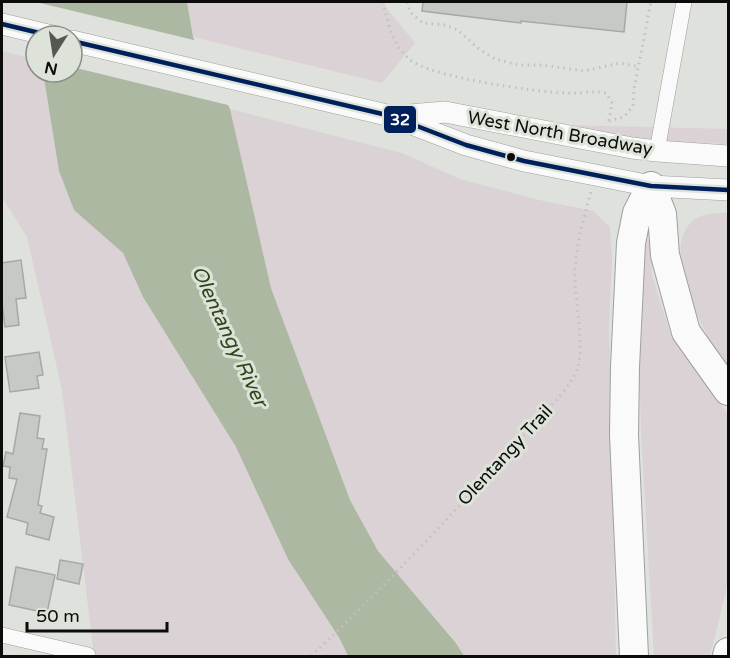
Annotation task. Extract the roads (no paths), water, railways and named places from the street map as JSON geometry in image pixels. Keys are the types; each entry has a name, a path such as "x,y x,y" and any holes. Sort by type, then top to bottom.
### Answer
{"highway":[{"path":"651,186 662,214 665,255 686,332 729,391"},
{"path":"634,657 624,435 625,367 631,243 637,213 651,186"}],"main road":[{"path":"3,24 24,29"},
{"name":"West North Broadway","path":"84,44 392,116 466,145 524,161 651,186 729,190"},
{"name":"West North Broadway","path":"392,116 445,112 657,151 729,156"},
{"path":"651,186 657,151"}],"street":[{"path":"657,151 684,2"},
{"path":"2,635 88,655"}],"water":[{"name":"Olentangy River","path":"32,2 187,2 193,37 230,109 271,288 350,500 378,551 456,643 464,656 348,656 340,639 288,559 236,447 143,297 123,253 74,210 59,171 45,84 84,84 84,24 58,24"}]}
